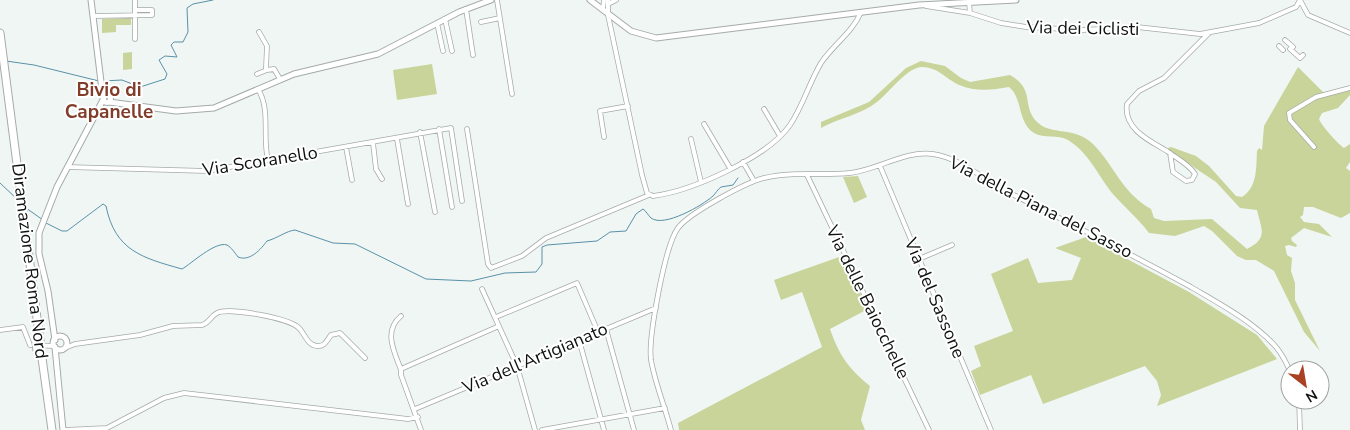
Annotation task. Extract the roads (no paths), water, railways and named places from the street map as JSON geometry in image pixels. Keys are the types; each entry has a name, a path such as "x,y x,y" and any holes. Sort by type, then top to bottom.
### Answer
{"highway":[{"name":"Diramazione Roma Nord","path":"0,32 3,57 2,67 16,191 21,203"},
{"name":"Diramazione Roma Nord","path":"2,67 21,203 48,430"},
{"name":"Diramazione Roma Nord","path":"39,351 52,430"}],"main road":[{"path":"91,0 101,78 107,99"},
{"path":"107,99 169,110 198,111 222,105 300,72 376,56 445,19 491,0"},
{"path":"590,0 635,33 662,38 923,5 1016,0"},
{"path":"64,430 56,345 41,248 43,226 61,178 107,99"},
{"path":"53,329 67,342"},
{"path":"56,345 61,337"},
{"path":"56,345 67,342"}],"street":[{"path":"135,0 135,39"},
{"path":"497,0 512,94"},
{"path":"616,0 606,1 605,11 628,106 642,175 649,195"},
{"path":"1295,8 1304,0"},
{"path":"1304,0 1304,8 1311,16 1350,33"},
{"path":"970,2 970,13"},
{"name":"Via dei Ciclisti","path":"923,5 970,13 1001,23 1030,28 1083,30 1137,27 1186,34 1209,33 1255,25 1295,8"},
{"path":"1295,8 1304,8"},
{"path":"466,9 473,54"},
{"path":"467,129 490,268 522,256 546,238 649,195 662,195 701,182 743,162 780,136 794,118 821,64 855,25 861,12"},
{"path":"93,16 135,13"},
{"path":"481,22 500,18"},
{"path":"445,19 452,51"},
{"path":"437,23 444,50"},
{"path":"258,32 267,46 267,70"},
{"path":"1170,153 1171,167 1174,174 1186,181 1192,180 1195,175 1193,170 1170,153 1142,136 1135,129 1128,116 1127,105 1137,93 1164,78 1209,33"},
{"path":"1285,40 1293,47 1290,49 1300,58 1303,55"},
{"path":"1279,46 1283,50"},
{"path":"257,74 274,69 280,79"},
{"path":"1314,147 1290,121 1289,113 1316,97 1350,88"},
{"path":"258,89 265,102 264,138 268,160"},
{"path":"604,137 600,111 628,106"},
{"path":"764,109 780,136"},
{"path":"704,124 730,168"},
{"name":"Via Scoranello","path":"67,167 201,172 451,128 462,201"},
{"path":"439,130 452,207"},
{"path":"420,132 434,212"},
{"path":"396,139 408,204"},
{"path":"692,139 701,182"},
{"path":"373,143 376,169 382,179"},
{"path":"346,147 352,180"},
{"name":"Via della Piana del Sasso","path":"672,430 651,357 656,308 670,246 679,226 704,207 754,181 777,176 849,173 929,154 957,162 1006,191 1144,261 1230,311 1273,344 1283,360"},
{"path":"743,162 754,181"},
{"name":"Via del Sassone","path":"880,166 990,430"},
{"name":"Via delle Baiocchelle","path":"808,174 929,430"},
{"path":"919,259 952,245"},
{"path":"496,317 577,283 598,332"},
{"path":"482,289 518,366 535,430"},
{"name":"Via dell'Artigianato","path":"415,409 656,308"},
{"path":"0,330 22,327 26,330 30,345 75,344 140,336 173,326 202,325 217,313 231,312 287,321 299,327 311,343 319,346 324,345 331,335 340,333 365,358"},
{"path":"401,316 390,330 391,343 418,417 420,430"},
{"path":"401,370 406,366 499,326"},
{"path":"606,329 634,430"},
{"path":"579,340 604,430"},
{"path":"67,342 75,344"},
{"path":"64,430 107,428 164,398 184,394 408,420 418,417"},
{"path":"542,430 665,408"},
{"path":"1299,410 1300,430"}],"waterway":[{"path":"103,81 122,80 140,87 165,79 167,74 159,60 165,56 177,57 171,45 174,42 183,42 188,32 187,8 193,4 213,0"},
{"path":"6,61 34,65 99,81"},
{"path":"46,223 62,231 67,231 103,204 106,206 116,233 124,243 143,256 182,269 216,246 227,245 238,257 247,258 255,254 267,241 295,230 333,243 355,244 426,279 471,281 505,273 536,272 542,264 542,247 597,241 610,232 626,231 636,214 643,209 651,218 657,220 674,218 701,205 713,196 718,189 733,185 738,178"},
{"path":"0,183 19,201"},
{"path":"26,208 43,220"}],"district":[{"name":"Bivio di Capanelle","path":"109,100"}]}
